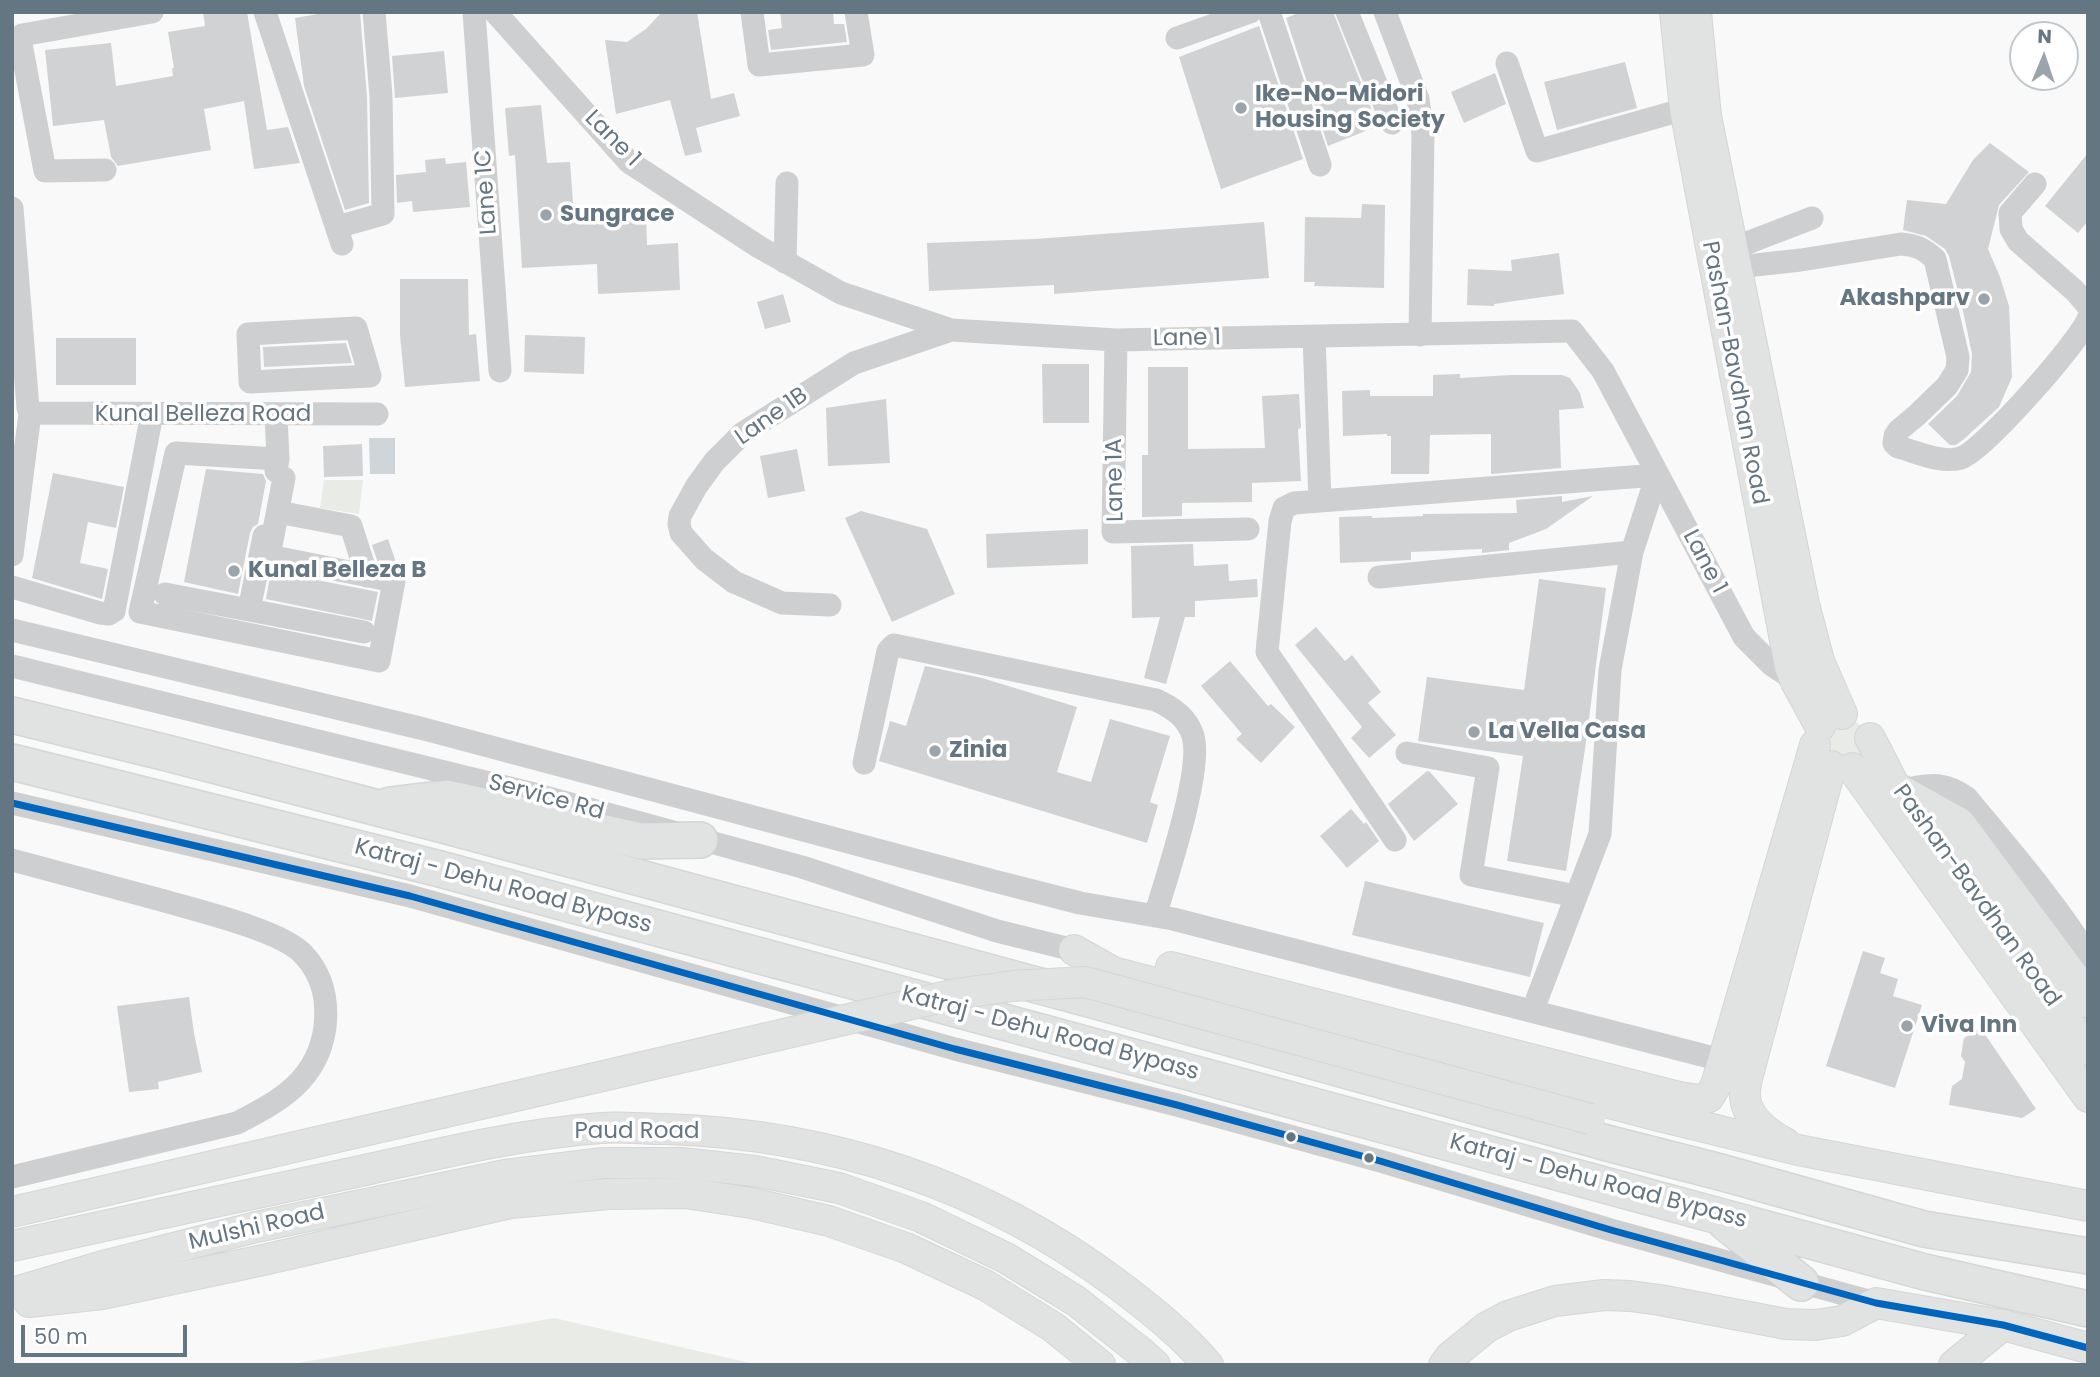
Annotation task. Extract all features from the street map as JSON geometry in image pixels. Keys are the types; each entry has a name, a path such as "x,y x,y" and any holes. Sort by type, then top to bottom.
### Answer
{"highway":[{"name":"Katraj - Dehu Road Bypass","path":"12,715 451,827 1924,1228 2088,1256"},
{"name":"Katraj - Dehu Road Bypass","path":"12,762 440,869 1925,1272 2088,1309"},
{"path":"1897,791 1958,825 2088,1000"},
{"path":"373,808 447,798 640,842 700,839"},
{"path":"1590,1119 1907,1203 2063,1235 2088,1248"},
{"path":"1715,1214 1801,1283"}],"main road":[{"name":"Pashan-Bavdhan Road","path":"1675,12 1685,109 1790,667 1832,744 2087,1097"},
{"name":"Pashan-Bavdhan Road","path":"1696,12 1706,116 1804,604 1826,682 1832,744"},
{"name":"Pashan-Bavdhan Road","path":"1832,744 1846,714 1857,718 1866,727 1897,791 2088,1050"},
{"path":"1074,950 1120,954 1700,1100 1709,1097 1737,1064 1832,744"},
{"path":"1074,950 1113,972 1638,1111 1798,1150 2088,1206"},
{"path":"12,1212 956,995 1013,986 1085,982 1590,1119"},
{"path":"1737,1064 1748,1109 1762,1128 1798,1150"},
{"name":"Paud Road","path":"12,1246 503,1140 603,1127 756,1136 852,1154 934,1182 1025,1223 1096,1269 1146,1306 1191,1345 1208,1365"},
{"name":"Mulshi Road","path":"12,1293 99,1267 256,1227 505,1175 603,1163 681,1163 755,1171 839,1188 921,1217 1006,1258 1076,1301 1155,1365"},
{"path":"12,1303 102,1294 511,1203 608,1194 685,1193 751,1203 829,1221 906,1248 985,1285 1053,1327 1100,1365"},
{"path":"1444,1365 1487,1327 1508,1316 1555,1301 1604,1295 1680,1303 1786,1324 1815,1325 1842,1321 1876,1303 2003,1325 2088,1348"},
{"path":"1954,1365 2003,1325"}],"street":[{"path":"105,170 45,171 20,39 22,35 152,12"},
{"path":"265,12 340,235 383,214 381,96 374,12"},
{"name":"Lane 1C","path":"474,12 500,372"},
{"name":"Lane 1","path":"495,12 629,162 759,247 841,293 951,330 1116,340 1572,331 1603,371 1744,637 1772,665 1795,680"},
{"path":"752,12 759,65 863,55 856,12"},
{"path":"1177,38 1250,12"},
{"path":"1269,12 1320,165"},
{"path":"1347,12 1392,123"},
{"path":"1385,12 1418,99 1423,134 1420,335"},
{"path":"1507,63 1537,150 1685,109"},
{"path":"785,262 788,183"},
{"path":"2035,184 2010,213 2011,229 2018,241 2075,291 2088,306"},
{"path":"12,208 23,410 12,555"},
{"path":"1735,258 1812,218"},
{"path":"1735,258 1801,260 1901,244 1914,245 1935,259 1958,357 1958,370 1942,392 1899,430 1894,443 1898,447 1938,458 1960,458 1973,452 2075,341 2088,319"},
{"path":"356,328 370,376 354,377 250,382 248,334 356,328"},
{"name":"Lane 1B","path":"830,605 782,603 734,582 704,559 681,533 680,516 714,462 743,433 854,363 951,330"},
{"path":"1314,336 1320,501"},
{"name":"Lane 1A","path":"1116,340 1113,531 1248,529"},
{"name":"Kunal Belleza Road","path":"23,410 152,414 366,414 354,377"},
{"path":"12,587 100,613 108,614 114,611 152,414"},
{"path":"276,415 281,468 278,512 270,556 394,581 379,661 140,612 176,453 281,468"},
{"path":"148,613 182,466"},
{"path":"249,610 281,468"},
{"path":"1395,840 1267,652 1281,514 1289,505 1320,501 1657,475 1632,552 1610,670 1600,834 1537,999"},
{"path":"278,512 351,526 367,576"},
{"path":"1379,577 1632,552"},
{"path":"164,594 364,632"},
{"path":"12,630 424,729 1080,903 1154,916 1737,1064"},
{"path":"864,763 888,651 894,645 1156,700 1170,707 1184,718 1193,737 1195,758 1183,817 1154,916"},
{"name":"Service Rd","path":"12,666 538,795 802,867 997,931 1074,950"},
{"path":"1407,753 1488,768 1471,875 1576,896"},
{"path":"1897,791 1940,785 1956,790 1967,798 2043,890 2088,955"},
{"path":"12,803 410,896 955,1049 1177,1105 1380,1161 1611,1230 1876,1303"},
{"path":"12,860 211,914 288,941 303,954 314,970 324,988 327,1007 322,1046 313,1066 299,1084 269,1107 237,1123 12,1177"}],"shaded area":[{"path":"369,438 395,438 395,474 370,474"},
{"path":"324,480 363,480 359,514 320,508"},
{"path":"1845,716 1858,723 1865,733 1864,752 1861,759 1830,763 1819,733"},
{"path":"554,1318 759,1365 287,1365"}],"building":[{"path":"203,12 247,12 267,130 288,127 300,163 254,169 244,101 204,109 211,150 118,166 111,157 104,120 53,126 45,50 111,43 116,86 173,76 168,32 205,26"},
{"path":"329,12 360,12 367,97 369,203 345,210 304,86 295,18"},
{"path":"662,12 697,12 711,99 734,93 740,116 696,128 702,152 685,156 670,100 616,114 605,40 627,42 646,29"},
{"path":"780,12 833,12 834,24 844,24 847,42 771,50 768,30 782,28"},
{"path":"1301,12 1333,12 1378,126 1328,146 1286,18"},
{"name":"Ike-No-Midori Housing Society","path":"1259,26 1303,159 1221,189 1179,57"},
{"path":"444,51 448,93 395,98 392,56"},
{"path":"1625,62 1637,108 1557,130 1544,82"},
{"path":"1495,73 1506,104 1464,123 1451,92"},
{"path":"541,105 547,163 570,162 574,216 646,213 647,245 678,243 680,290 598,294 597,264 522,268 515,155 509,156 505,108"},
{"name":"Akashparv","path":"1990,143 2029,172 1999,205 1988,249 2009,306 2012,377 1999,407 1964,439 1956,445 1950,445 1928,424 1957,396 1971,372 1972,354 1963,311 1945,249 1926,236 1903,230 1907,200 1946,204 1973,160"},
{"path":"2088,153 2088,221 2078,233 2045,206"},
{"path":"445,158 446,164 466,162 470,207 413,212 412,201 397,203 396,175 426,172 425,160"},
{"path":"1362,204 1385,205 1384,288 1314,286 1315,282 1304,282 1305,217 1361,218"},
{"path":"1264,222 1269,278 1054,294 1054,285 929,291 927,243 1035,239"},
{"path":"1559,253 1564,294 1494,306 1467,305 1468,269 1512,271 1511,260"},
{"path":"400,279 468,279 469,335 476,334 480,381 405,387 400,335"},
{"path":"783,294 791,322 765,329 757,302"},
{"path":"525,335 585,337 584,374 524,372"},
{"path":"56,338 136,338 136,385 56,385"},
{"path":"346,343 352,363 264,367 263,347"},
{"path":"1042,364 1089,364 1089,423 1043,423"},
{"path":"1148,367 1188,367 1188,449 1265,448 1262,396 1299,394 1301,481 1252,483 1252,502 1182,503 1182,516 1142,517 1142,455 1148,455"},
{"path":"1460,374 1460,378 1562,375 1570,378 1580,393 1584,408 1559,410 1561,468 1491,474 1491,434 1430,435 1429,474 1391,474 1391,436 1343,436 1342,391 1370,390 1370,396 1433,396 1433,375"},
{"path":"886,399 890,463 828,466 826,408"},
{"path":"362,444 363,476 324,477 323,446"},
{"path":"797,449 805,491 768,498 760,456"},
{"path":"206,469 263,474 266,481 258,524 250,533 238,594 184,582"},
{"path":"53,473 124,487 116,528 88,522 80,563 108,569 102,599 32,578"},
{"path":"1562,496 1562,502 1593,496 1546,529 1509,543 1509,550 1482,553 1482,549 1411,552 1411,560 1340,563 1339,517 1517,513 1516,500"},
{"path":"861,511 927,529 955,594 892,622 845,518"},
{"path":"1088,529 1088,564 987,568 986,534"},
{"path":"388,539 397,565 378,563 372,545"},
{"path":"1193,544 1194,566 1228,564 1229,581 1257,579 1258,597 1195,601 1195,617 1185,617 1166,684 1144,678 1160,617 1132,618 1131,546"},
{"path":"271,571 378,592 372,621 266,599"},
{"name":"La Vella Casa","path":"1539,579 1606,588 1566,871 1507,861 1523,756 1418,741 1427,677 1524,690"},
{"path":"1316,627 1345,661 1352,655 1381,692 1368,703 1396,735 1369,758 1351,738 1362,727 1295,645"},
{"path":"1230,661 1268,706 1271,704 1295,727 1261,763 1236,739 1242,734 1201,686"},
{"name":"Zinia","path":"925,666 982,678 1077,707 1057,772 1091,782 1110,719 1170,736 1150,802 1158,805 1147,843 879,761 890,721 906,726"},
{"path":"1427,771 1458,804 1414,841 1388,804"},
{"path":"1351,809 1364,824 1366,822 1379,841 1347,868 1320,836"},
{"path":"1365,881 1544,923 1530,977 1352,935"},
{"path":"1863,951 1885,958 1880,973 1898,979 1893,996 1922,1005 1895,1088 1826,1066"},
{"path":"189,997 202,1072 158,1082 159,1089 129,1092 117,1006"},
{"path":"1980,1027 2036,1109 2022,1118 1949,1105 1952,1086 1962,1079 1965,1062 1961,1056 1964,1038"}],"transit line":[{"path":"12,803 410,896 955,1049 1177,1105 1380,1161 1611,1230 1876,1303 2003,1325 2088,1348"}],"place":[{"name":"Ike-No-Midori Housing Society","path":"1241,108"},
{"name":"Sungrace","path":"546,215"},
{"name":"Akashparv","path":"1984,299"},
{"name":"Kunal Belleza B","path":"234,571"},
{"name":"La Vella Casa","path":"1474,732"},
{"name":"Zinia","path":"935,751"},
{"name":"Viva Inn","path":"1907,1026"}]}
